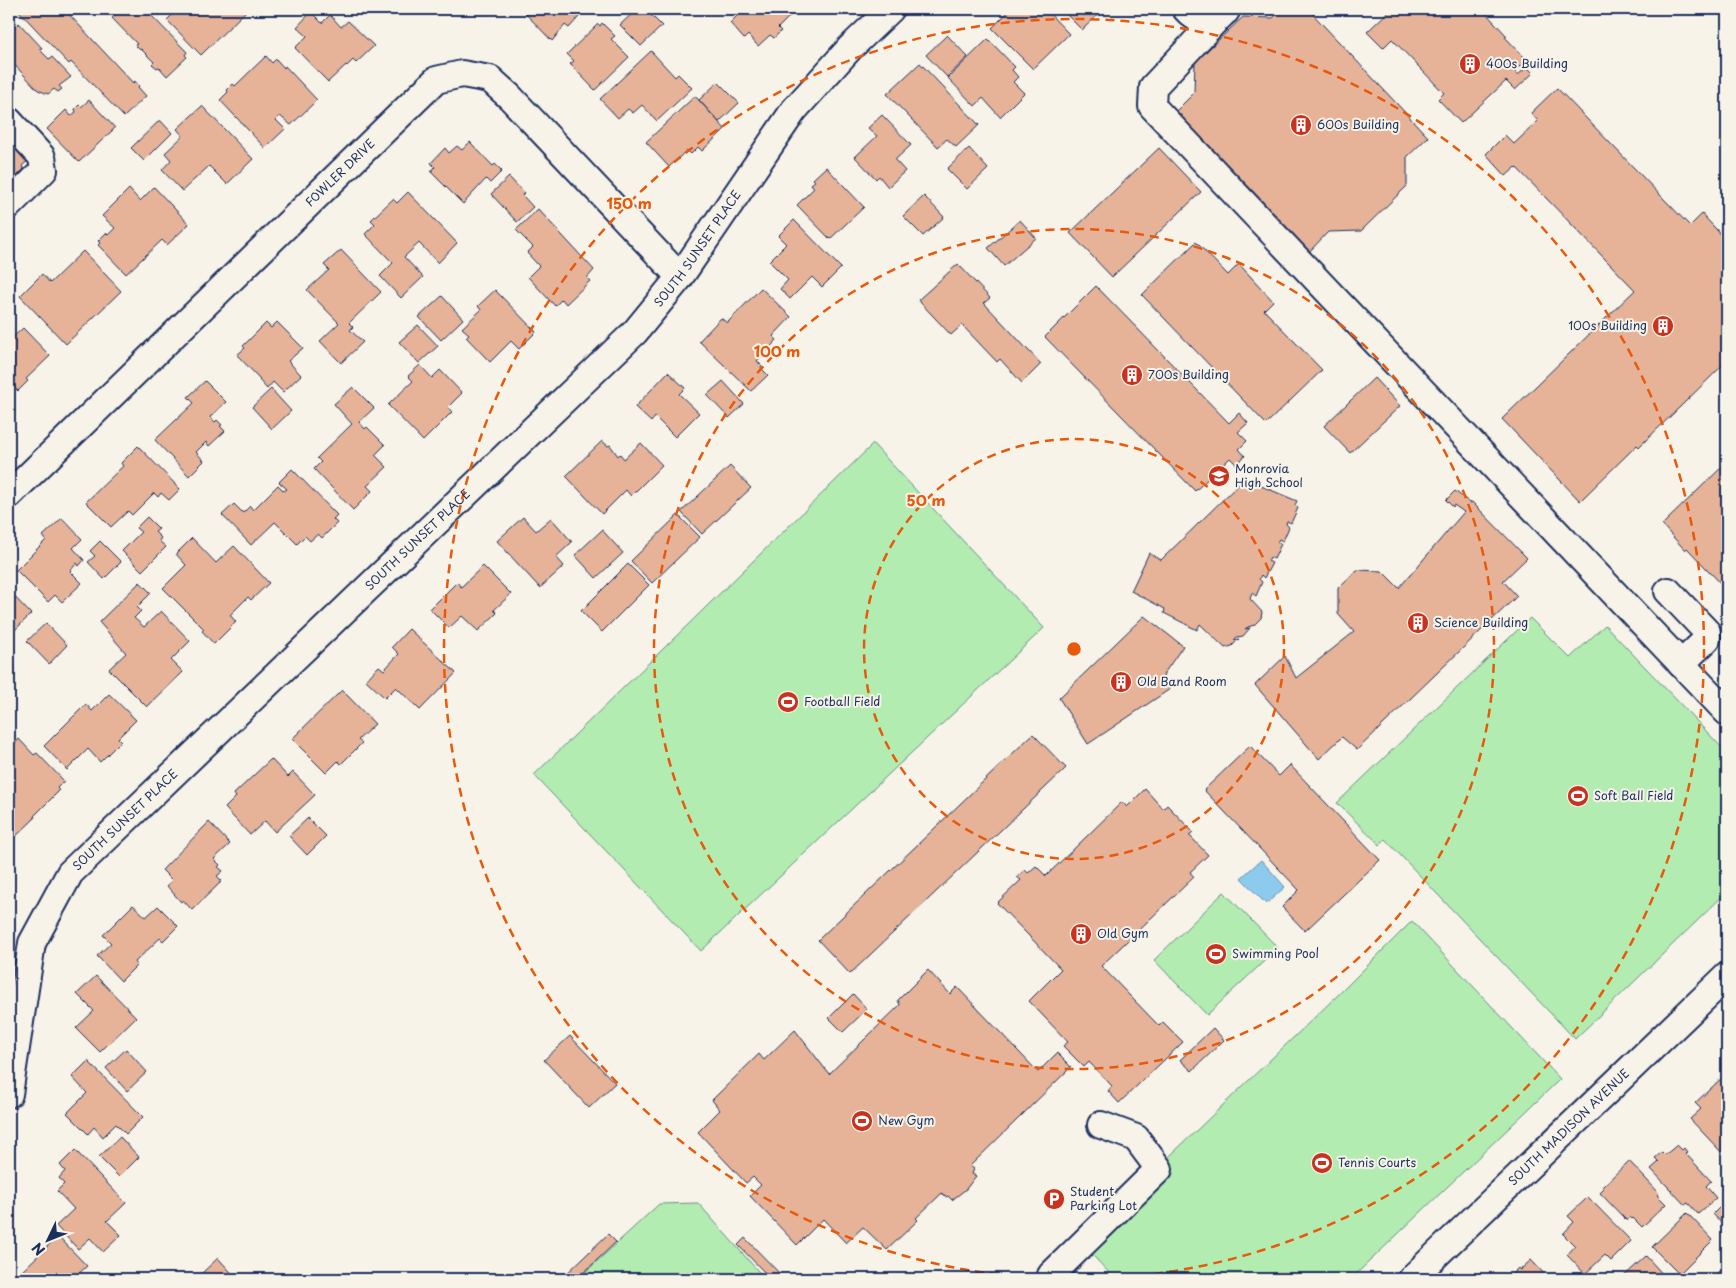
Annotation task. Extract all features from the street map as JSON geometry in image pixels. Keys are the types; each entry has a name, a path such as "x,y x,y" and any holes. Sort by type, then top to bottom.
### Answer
{"street":[{"name":"SOUTH SUNSET PLACE","path":"9,1094 32,943 70,873 635,332 680,277 794,110 850,48 891,9"},
{"path":"1186,9 1203,21 1222,14"},
{"path":"1222,14 1153,87 1152,106 1682,664 1723,701"},
{"name":"FOWLER DRIVE","path":"9,494 436,80 462,74 490,79 510,97 680,277"},
{"path":"9,121 42,156 44,170 9,205"},
{"path":"1668,591 1707,632 1707,639 1682,664"},
{"name":"SOUTH MADISON AVENUE","path":"1410,1279 1727,976"},
{"path":"1056,1279 1051,1274 1159,1169 1136,1138 1101,1125"}],"green space":[{"name":"Football Field","path":"873,444 1044,628 701,951 534,775"},
{"name":"Soft Ball Field","path":"1530,618 1570,658 1605,625 1727,753 1727,892 1575,1039 1385,839 1380,845 1337,803"},
{"name":"Swimming Pool","path":"1224,892 1278,948 1207,1015 1154,960"},
{"name":"Tennis Courts","path":"1412,921 1560,1079 1351,1279 1115,1279 1080,1242 1340,993"},
{"path":"698,1203 765,1279 578,1279 659,1204"}],"water":[{"path":"1261,860 1285,887 1266,904 1241,878"}],"building":[{"path":"17,9 64,9 133,83 135,81 146,96 124,117 71,62 69,64"},
{"path":"121,9 145,9 187,52 185,55 187,57 167,76 159,67 157,68 152,64 154,62 135,45 137,44 112,18"},
{"path":"178,9 248,9 201,55 167,20"},
{"path":"524,9 586,9 569,28 565,25 552,41 523,11"},
{"path":"637,9 645,9 662,26 641,46 620,25"},
{"path":"734,9 782,9 790,16 778,28 781,31 774,38 770,35 758,46 748,35 744,39 730,23 739,14"},
{"path":"1003,9 1045,9 1069,34 1033,69 992,28 1007,13"},
{"path":"1061,9 1100,9 1102,11 1082,30"},
{"name":"600s Building","path":"1282,9 1308,9 1428,137 1407,157 1407,186 1361,231 1328,232 1308,253 1174,113 1194,93 1195,62 1243,17 1273,18"},
{"name":"400s Building","path":"1391,9 1482,9 1527,60 1515,72 1518,75 1527,67 1533,73 1515,90 1506,81 1461,123 1438,99 1444,93 1392,39 1383,48 1367,32"},
{"path":"311,12 322,23 330,15 341,27 348,21 374,46 356,63 353,60 346,65 328,82 295,48 307,36 297,27"},
{"path":"19,23 42,48 39,49 49,59 52,57 71,77 59,86 62,89 58,92 54,89 48,94 38,90 9,59 9,33"},
{"path":"602,23 615,36 611,39 629,57 595,90 570,64 574,61 567,54 598,24 600,26"},
{"path":"947,35 968,57 947,77 926,55"},
{"path":"988,39 1015,67 1012,70 1018,77 1013,82 1024,93 1000,117 983,98 975,106 948,78"},
{"path":"651,51 675,77 678,74 692,88 657,121 642,105 633,113 628,109 618,118 600,99"},
{"path":"266,56 272,63 276,59 284,68 285,66 317,100 291,125 280,116 276,120 285,129 265,148 220,100 233,84 235,86"},
{"path":"920,63 979,125 956,147 947,139 938,147 887,94"},
{"path":"718,82 739,103 719,122 699,100"},
{"name":"100s Building","path":"1557,88 1690,226 1702,214 1727,241 1727,361 1639,447 1637,445 1580,501 1502,419 1635,290 1516,167 1506,176 1486,154 1505,135 1514,144 1538,121 1531,113"},
{"path":"695,96 725,129 702,151 698,147 691,154 687,150 669,167 646,142"},
{"path":"89,100 115,128 79,162 47,129 66,110 71,116 76,112 75,109 79,105 81,107"},
{"path":"202,106 253,159 227,184 209,166 182,191 162,170 171,160 165,153 183,136 177,129"},
{"path":"882,115 911,145 895,160 905,171 888,187 879,176 876,179 855,157 877,136 868,128"},
{"path":"160,120 172,133 144,161 131,148"},
{"path":"9,131 33,156 22,166 24,169 9,184"},
{"path":"470,142 493,166 495,164 502,171 490,183 486,179 463,204 431,172 435,167 431,163 445,148 449,153 457,146 462,150"},
{"path":"969,148 988,169 967,189 947,169"},
{"path":"1159,148 1201,192 1112,277 1070,233"},
{"path":"826,167 864,207 830,239 797,205 814,188 811,184 815,181 813,179"},
{"path":"509,177 524,193 522,195 533,207 517,222 491,194"},
{"path":"154,187 189,224 167,245 162,240 126,274 98,245 100,243 98,241 106,233 108,235 115,228 102,216 129,189 140,201"},
{"path":"408,192 457,243 438,263 419,243 404,257 423,277 401,298 380,276 393,263 365,234 375,224 371,220 393,199 397,203"},
{"path":"924,196 944,217 923,236 903,216"},
{"path":"538,209 594,270 587,278 590,281 566,304 562,299 555,306 528,277 539,266 527,253 533,247 516,230"},
{"path":"794,220 841,268 822,287 812,277 790,299 780,289 788,280 769,261 786,244 778,236"},
{"path":"1020,220 1036,238 1004,266 988,248"},
{"path":"1196,242 1228,275 1239,264 1273,301 1264,310 1322,370 1266,424 1142,295"},
{"path":"341,250 381,292 349,323 353,327 350,330 363,342 341,363 320,341 339,323 307,290 329,270 324,265"},
{"path":"83,251 121,291 66,344 20,296 42,274 50,283"},
{"path":"958,264 990,298 984,303 1041,364 1022,383 1000,359 997,362 962,325 951,335 918,300"},
{"name":"700s Building","path":"1096,286 1229,423 1239,413 1248,423 1238,432 1247,441 1239,449 1245,456 1236,464 1230,458 1195,491 1045,337"},
{"path":"761,288 791,317 773,336 777,340 757,361 768,375 751,391 699,341 721,318 727,323"},
{"path":"495,290 536,332 519,349 511,341 490,362 466,337 469,334 462,328 481,310 478,306"},
{"path":"442,296 463,319 441,340 419,317"},
{"path":"277,322 303,348 288,361 301,375 283,392 273,382 267,389 237,355 245,348 243,346 266,323 271,328"},
{"path":"418,325 438,346 419,363 399,342"},
{"path":"23,328 50,356 26,379 28,381 18,391 14,387 9,391 9,335 12,338"},
{"path":"420,365 432,378 440,370 462,393 448,407 452,412 423,441 388,405 413,381 408,376"},
{"path":"668,372 685,388 679,394 699,413 675,437 655,417 651,422 635,407"},
{"path":"1374,378 1400,406 1350,453 1324,426"},
{"path":"205,381 226,402 210,417 215,422 217,420 225,431 209,446 206,442 196,452 204,461 189,476 155,440 194,403 188,397"},
{"path":"723,381 744,404 729,418 707,395"},
{"path":"353,387 374,408 359,422 365,429 367,427 385,445 375,455 387,467 367,486 372,491 353,510 314,469 321,462 317,458 352,424 334,404"},
{"path":"271,389 291,411 272,429 252,407"},
{"path":"602,441 608,446 610,445 618,456 620,454 624,459 641,443 662,465 631,496 626,490 602,514 566,476"},
{"path":"138,446 180,489 169,500 161,493 158,497 154,493 132,515 128,511 111,527 86,502 123,466 121,463"},
{"path":"1727,462 1727,590 1662,525"},
{"path":"730,466 751,488 702,534 681,512"},
{"path":"292,469 337,515 333,519 337,523 322,538 318,534 310,541 305,536 297,544 275,522 251,545 222,515 234,504 243,513 250,506 253,510 278,485 284,491 287,489 279,482"},
{"path":"1247,480 1297,501 1295,505 1298,508 1291,523 1287,521 1286,524 1289,527 1283,541 1279,539 1277,542 1281,544 1274,559 1270,557 1268,561 1272,563 1264,578 1261,575 1259,579 1262,582 1256,596 1252,593 1250,599 1262,612 1261,618 1254,625 1245,629 1250,628 1243,636 1237,637 1234,640 1239,639 1232,646 1225,648 1200,624 1197,630 1164,613 1165,609 1131,591 1149,553 1161,560 1241,482 1246,485"},
{"name":"Science Building","path":"1455,491 1470,503 1472,502 1527,558 1503,581 1517,596 1357,750 1342,737 1319,759 1255,685 1285,656 1296,678 1354,632 1338,614 1338,588 1357,570 1382,571 1399,588 1464,512 1454,505 1453,507 1446,500"},
{"path":"678,515 700,537 652,583 631,561"},
{"path":"147,517 159,529 155,532 161,538 159,541 166,547 142,571 122,551 141,532 136,528"},
{"path":"523,517 536,531 551,518 572,542 556,557 564,566 540,588 497,541"},
{"path":"62,518 82,539 73,548 84,560 79,566 77,563 70,571 82,583 62,602 55,595 48,602 16,570 46,540 43,536"},
{"path":"602,530 623,553 596,578 575,555"},
{"path":"192,538 216,563 234,546 269,583 251,600 248,597 230,615 236,622 214,644 202,631 204,629 163,588 186,565 176,554"},
{"path":"100,541 121,562 104,579 88,562 95,556 90,551"},
{"path":"628,564 649,585 602,632 581,611"},
{"path":"483,566 511,594 494,610 497,613 478,631 462,616 449,628 430,609 457,582 461,587"},
{"path":"140,582 151,593 137,607 141,611 134,618 144,627 161,611 190,641 171,660 183,672 147,707 109,669 126,653 99,622"},
{"path":"9,591 31,614 9,636"},
{"name":"Old Band Room","path":"1144,616 1183,646 1163,675 1170,689 1088,744 1059,698"},
{"path":"46,623 67,645 49,664 27,641"},
{"path":"409,629 456,673 420,710 396,687 385,698 366,680 379,666 384,670 399,654 392,647"},
{"path":"342,690 375,724 358,740 362,743 341,764 338,761 326,773 292,739"},
{"path":"109,694 136,720 118,738 121,741 100,762 88,749 67,770 44,746 86,704 92,711"},
{"path":"1033,734 1066,768 850,974 818,940"},
{"path":"19,739 34,755 37,753 64,781 57,788 59,791 11,841 9,838 9,750"},
{"path":"1250,746 1279,776 1290,765 1380,860 1305,931 1282,907 1299,890 1204,790"},
{"path":"271,759 288,777 293,772 315,795 275,832 265,821 250,835 225,808 236,797 234,794"},
{"name":"Old Gym","path":"1145,789 1163,809 1167,805 1193,832 1189,835 1208,855 1190,872 1194,877 1101,966 1159,1026 1163,1022 1183,1042 1119,1103 1108,1091 1112,1086 1089,1062 1084,1067 1063,1046 1068,1042 1029,1001 1061,969 997,903 1021,880 1017,877 1025,870 1028,873 1036,866 1046,876 1122,802 1127,807"},
{"path":"308,818 326,836 307,855 289,836"},
{"path":"209,822 230,844 214,859 220,865 218,867 223,871 217,876 222,881 192,910 183,900 181,902 167,886 172,880 162,870"},
{"path":"133,905 146,917 158,906 178,926 163,941 160,938 135,962 137,965 121,981 97,956 111,943 103,935"},
{"name":"New Gym","path":"928,970 950,994 957,987 1038,1072 1057,1053 1071,1067 970,1166 974,1169 972,1174 976,1176 966,1189 952,1200 948,1196 945,1197 942,1193 887,1250 863,1227 846,1243 823,1219 797,1245 750,1196 761,1185 753,1177 746,1183 698,1132 720,1110 712,1100 759,1054 764,1060 795,1030 829,1074 900,1005 898,1000"},
{"path":"96,976 136,1017 100,1052 76,1028 94,1011 77,994"},
{"path":"853,994 867,1009 843,1032 829,1018"},
{"path":"1213,1028 1224,1040 1192,1071 1180,1060"},
{"path":"570,1036 615,1083 589,1108 544,1060"},
{"path":"126,1049 147,1072 127,1091 106,1068"},
{"path":"88,1061 143,1117 126,1134 116,1124 103,1137 94,1127 88,1134 67,1113 87,1093 72,1077"},
{"path":"1722,1078 1727,1081 1727,1149 1723,1154 1690,1119 1701,1109 1695,1103"},
{"path":"120,1137 139,1157 119,1177 99,1157"},
{"path":"1677,1145 1682,1150 1684,1148 1687,1152 1685,1153 1711,1181 1706,1186 1716,1198 1698,1214 1688,1203 1685,1205 1651,1169 1659,1162 1655,1158 1662,1152 1665,1155"},
{"path":"75,1150 126,1203 107,1221 121,1235 103,1252 90,1238 78,1249 56,1226 74,1209 57,1191 64,1184 59,1178 65,1171 60,1165"},
{"path":"1629,1161 1659,1193 1657,1195 1666,1204 1642,1227 1633,1218 1630,1217 1627,1221 1600,1193 1604,1189 1602,1187"},
{"path":"1588,1197 1631,1241 1611,1261 1605,1255 1585,1274 1567,1255 1575,1246 1563,1234 1574,1222 1568,1216"},
{"path":"1727,1200 1727,1229 1713,1214"},
{"path":"1687,1213 1713,1240 1679,1274 1652,1247"},
{"path":"608,1234 616,1242 577,1279 562,1278"},
{"path":"58,1236 87,1266 76,1276 79,1279 14,1279"},
{"path":"745,1238 785,1279 771,1279 738,1245"},
{"path":"1646,1256 1667,1279 1621,1279"},
{"path":"218,1258 237,1279 200,1279 203,1276 201,1274"},
{"path":"1531,1260 1549,1279 1507,1279 1518,1268 1520,1270"},
{"path":"1727,1263 1727,1279 1711,1279"}],"place":[{"name":"400s Building","path":"1470,64"},
{"name":"600s Building","path":"1301,125"},
{"name":"100s Building","path":"1663,326"},
{"name":"700s Building","path":"1132,375"},
{"name":"Monrovia High School","path":"1219,476"},
{"name":"Science Building","path":"1418,623"},
{"name":"Old Band Room","path":"1121,682"},
{"name":"Football Field","path":"788,702"},
{"name":"Soft Ball Field","path":"1578,796"},
{"name":"Old Gym","path":"1081,934"},
{"name":"Swimming Pool","path":"1216,954"},
{"name":"New Gym","path":"862,1121"},
{"name":"Tennis Courts","path":"1322,1163"},
{"name":"Student Parking Lot","path":"1054,1199"}]}
